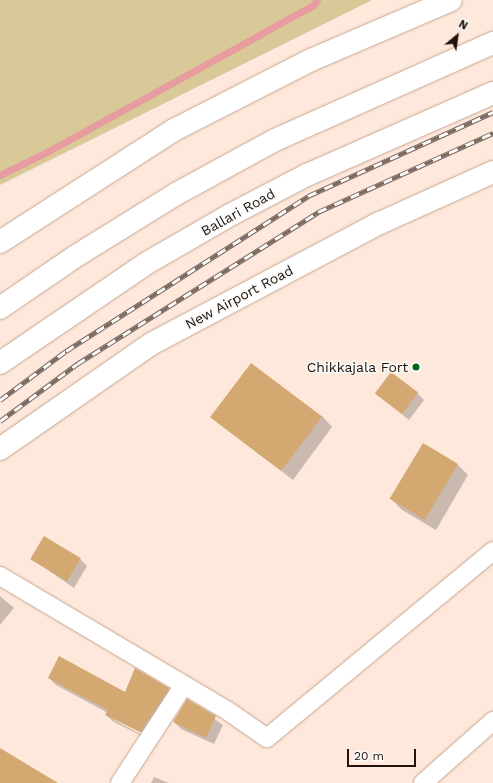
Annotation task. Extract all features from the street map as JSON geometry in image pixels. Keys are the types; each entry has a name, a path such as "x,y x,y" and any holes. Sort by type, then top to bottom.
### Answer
{"main road":[{"path":"0,242 174,130 311,60 451,0"},
{"path":"0,308 76,256 176,194 275,140 493,43"},
{"name":"Ballari Road","path":"0,363 147,263 230,215 307,175 493,93"},
{"name":"New Airport Road","path":"0,449 150,344 380,223 493,172"}],"street":[{"path":"0,576 184,685 267,738 493,551"},
{"path":"120,783 184,685"},
{"path":"423,783 493,721"}],"shaded area":[{"path":"0,0 372,0 0,185"}],"building":[{"path":"251,363 322,417 281,471 210,417"},
{"path":"391,372 418,392 402,414 375,394"},
{"path":"423,443 458,464 425,520 390,499"},
{"path":"44,536 81,558 67,581 30,559"},
{"path":"59,656 125,692 135,668 169,688 140,732 105,715 108,710 48,678"},
{"path":"187,699 216,716 206,738 173,722"},
{"path":"0,748 58,783 0,783"}],"waterway":[{"path":"0,175 47,152 313,5 317,0"}],"railway":[{"path":"0,400 66,351 308,196 493,112"},
{"path":"0,421 77,364 318,212 493,133"}],"place":[{"name":"Chikkajala Fort","path":"416,367"}]}
